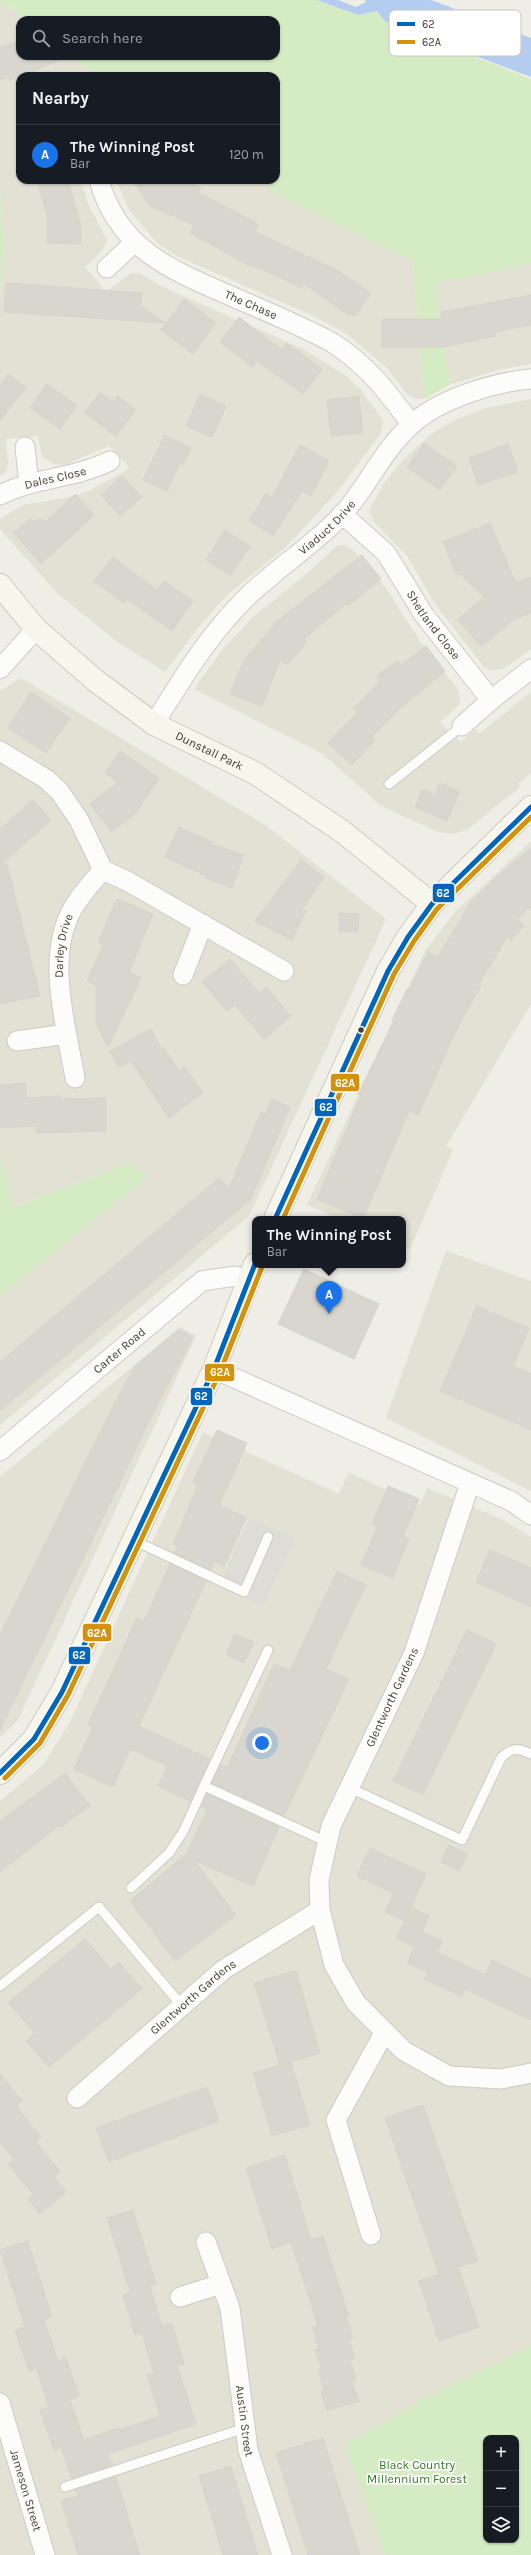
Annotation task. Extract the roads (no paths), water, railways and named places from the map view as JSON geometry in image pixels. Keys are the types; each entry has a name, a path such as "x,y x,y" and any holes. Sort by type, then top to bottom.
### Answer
{"street":[{"name":"The Chase","path":"100,184 103,195 114,215 135,242 173,271 333,343 356,358 380,382 411,424"},
{"path":"107,268 135,242"},
{"name":"Viaduct Drive","path":"154,724 190,667 223,623 248,596 310,546 342,514 391,448 411,424 436,408 484,388 531,379"},
{"path":"25,447 28,484"},
{"name":"Dales Close","path":"0,495 28,484 90,471 110,461"},
{"name":"Shetland Close","path":"342,514 386,553 424,615 492,700"},
{"name":"Dunstall Park","path":"0,585 36,629 96,681 154,724 255,773 343,832 432,904"},
{"path":"0,669 36,629"},
{"path":"462,726 531,669"},
{"path":"0,751 46,779 60,792 79,820 103,870 203,924 284,971"},
{"path":"276,1216 388,971 408,937 432,904 531,807"},
{"name":"Darley Drive","path":"75,1078 67,1034 58,956 63,932 72,909 103,870"},
{"path":"183,976 203,924"},
{"path":"17,1041 67,1034"},
{"path":"0,1773 34,1740 48,1719 214,1370 252,1272"},
{"name":"Carter Road","path":"0,1451 202,1281 252,1272"},
{"path":"214,1370 511,1501 531,1514"},
{"name":"Glentworth Gardens","path":"470,1484 414,1653 331,1826 320,1880 320,1910 334,1965 356,2003 384,2033 404,2051 449,2076 501,2079 531,2073"},
{"name":"Glentworth Gardens","path":"77,2098 223,1970 320,1910"},
{"path":"371,2235 336,2120 384,2033"},
{"name":"Austin Street","path":"206,2242 230,2308 248,2450 282,2555"},
{"path":"180,2297 221,2284"},
{"name":"Jameson Street","path":"0,2403 3,2429 45,2555"}],"lane":[{"path":"389,784 462,726"},
{"path":"133,1540 244,1592 268,1537"},
{"path":"131,1888 169,1853 183,1832 268,1650"},
{"path":"350,1788 462,1840 501,1758 509,1750 519,1748 531,1754"},
{"path":"204,1786 327,1842"},
{"path":"0,1986 99,1907 182,2006"},
{"path":"65,2487 245,2428"}],"water":[{"path":"317,0 338,0 356,7 366,2 365,0 431,0 457,10 389,10 389,23 386,22 377,11 358,15"},
{"path":"521,34 531,38 531,77 476,56 521,56"}],"place":[{"name":"The Winning Post","path":"329,1314"}],"park label":[{"name":"Black Country Millennium Forest","path":"417,2472"}]}
